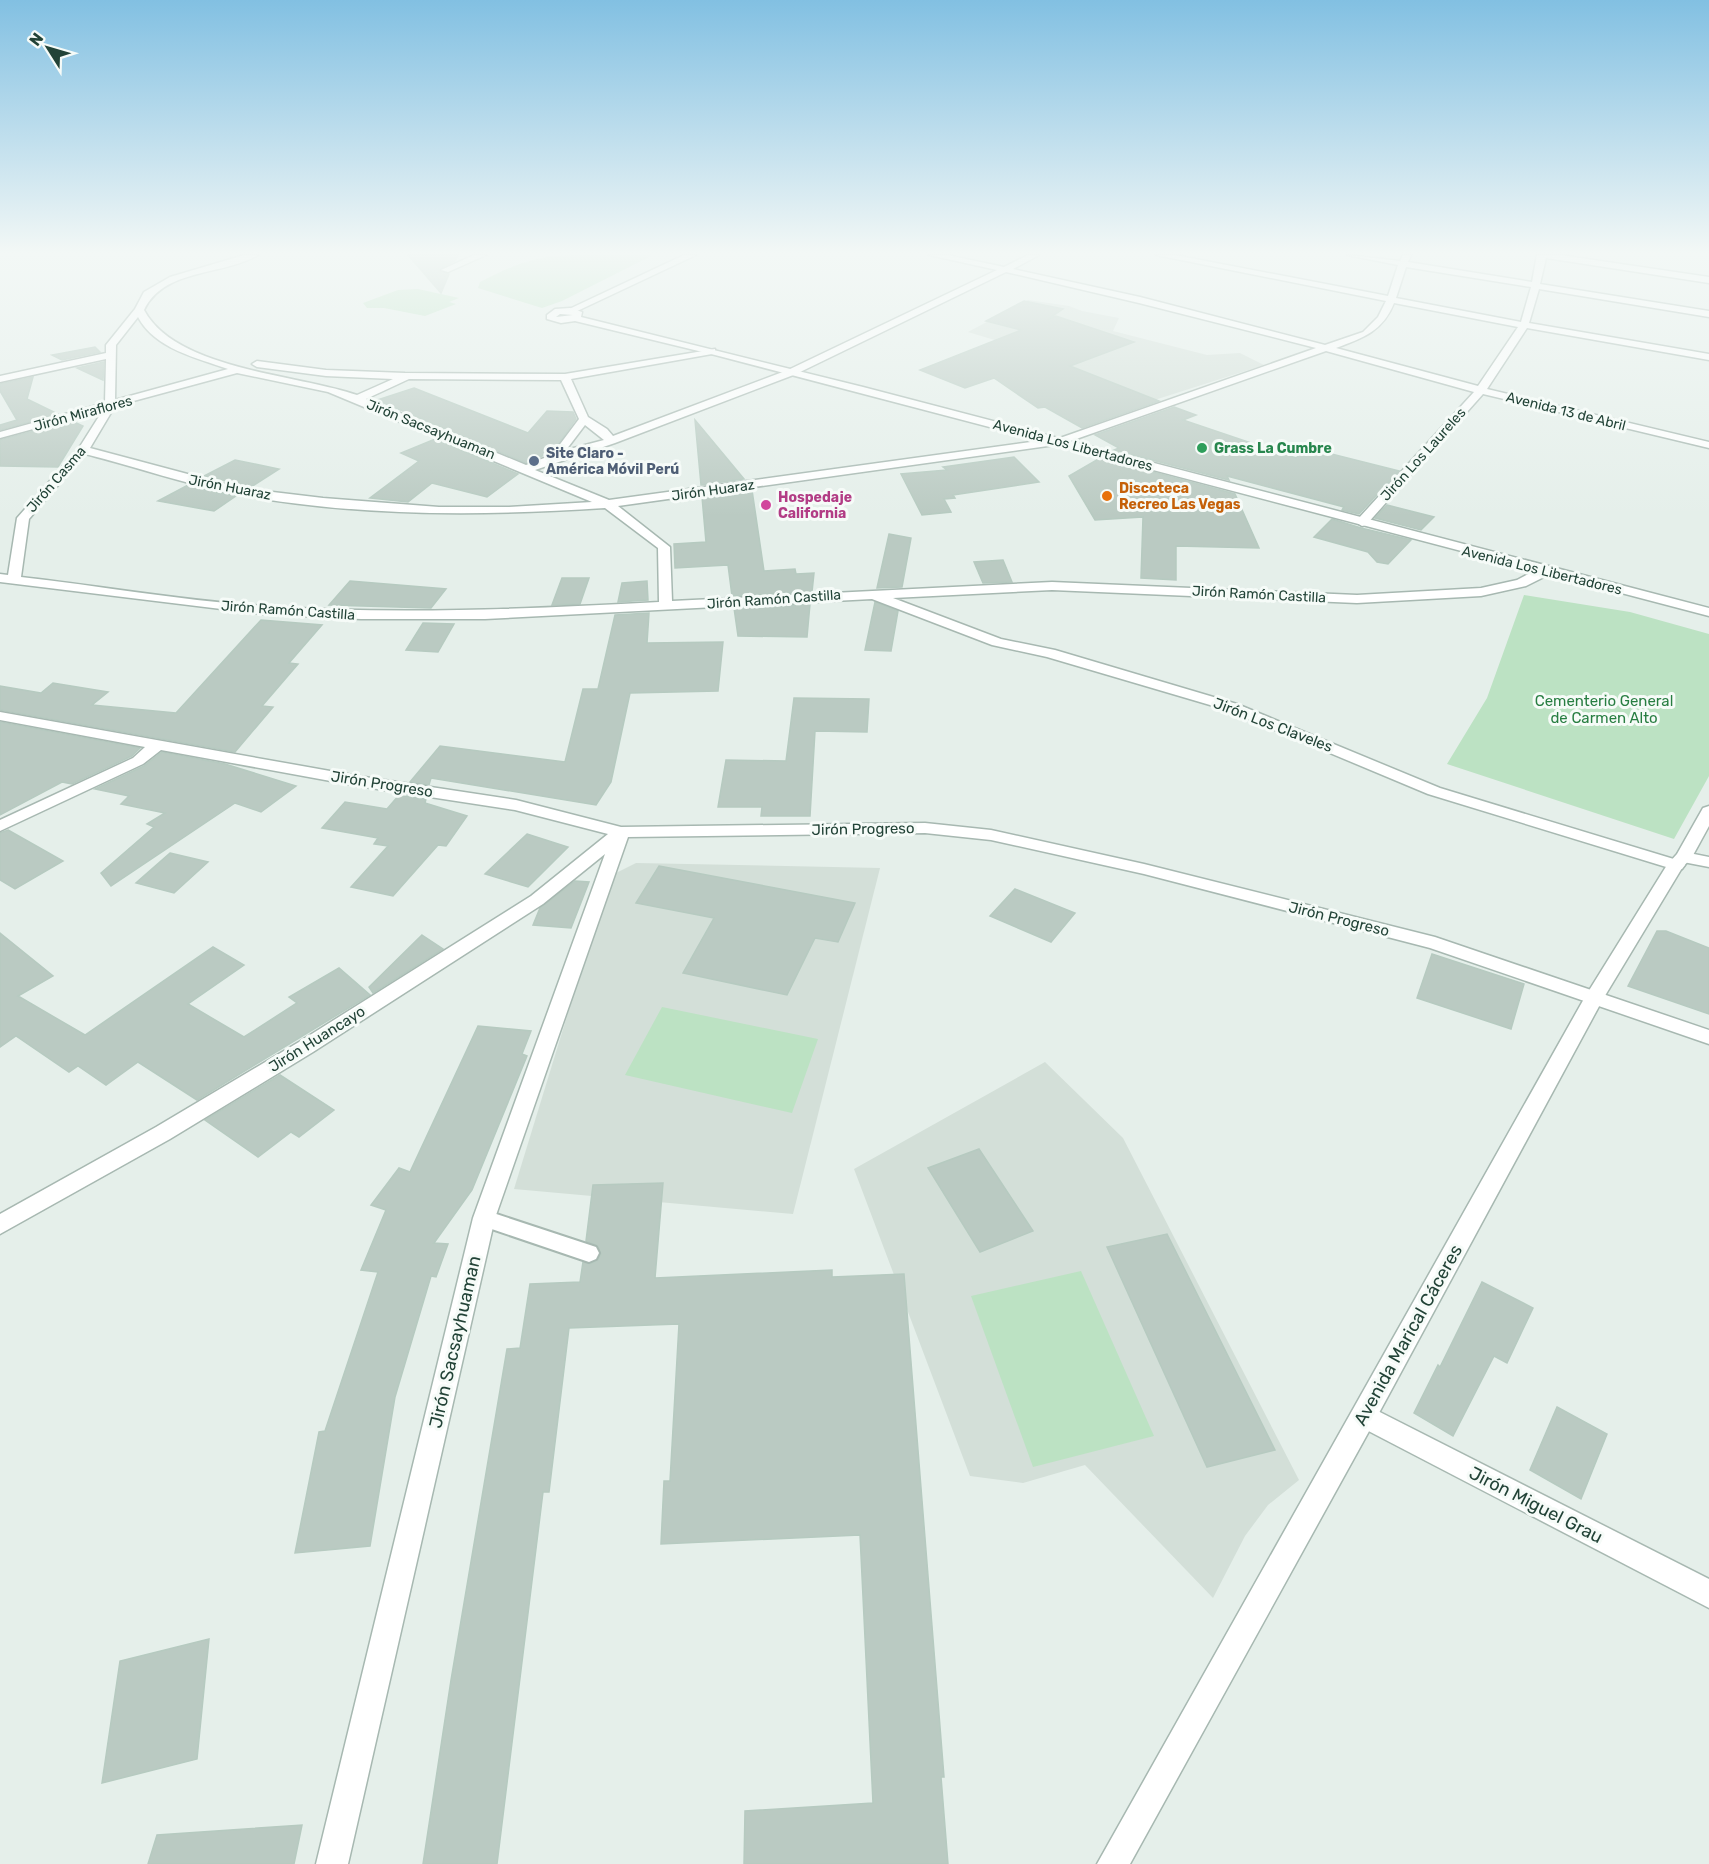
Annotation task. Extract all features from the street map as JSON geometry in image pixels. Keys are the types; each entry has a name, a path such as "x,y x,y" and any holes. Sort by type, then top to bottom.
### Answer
{"street":[{"path":"0,379 109,355 113,342"},
{"name":"Jirón Sacsayhuaman","path":"170,342 236,370 330,389 608,504 664,547 666,606"},
{"name":"Avenida Los Libertadores","path":"678,342 1062,441 1545,571 1709,612"},
{"path":"527,469 556,457 611,441 792,372 855,342"},
{"name":"Avenida 13 de Abril","path":"1304,342 1481,390 1709,445"},
{"name":"Jirón Huaraz","path":"83,450 240,491 323,502 439,511 509,511 608,504 1062,441 1332,349 1346,342"},
{"name":"Jirón Los Laureles","path":"1362,522 1481,390 1513,342"},
{"path":"1622,342 1709,357"},
{"path":"209,358 326,373 565,377 712,351"},
{"name":"Jirón Casma","path":"7,578 23,518 83,450 110,406 112,380 109,355"},
{"name":"Jirón Miraflores","path":"0,435 236,370"},
{"path":"357,399 407,376"},
{"path":"565,377 584,419 603,430 611,441"},
{"path":"556,457 584,419"},
{"name":"Jirón Ramón Castilla","path":"7,578 250,608 361,615 484,615 1052,586 1357,599 1481,592 1521,583 1545,571"},
{"name":"Jirón Los Claveles","path":"869,594 997,642 1050,653 1232,707 1434,791 1680,861"},
{"name":"Jirón Progreso","path":"0,716 358,781 516,805 621,832 925,828 991,835 1144,869 1434,943 1709,1037"},
{"path":"0,826 138,761 158,745"},
{"name":"Avenida Marical Cáceres","path":"1113,1864 1364,1416 1594,997 1709,811"},
{"name":"Jirón Sacsayhuaman","path":"332,1864 484,1218 621,832"},
{"name":"Jirón Huancayo","path":"0,1224 163,1133 374,1004 537,900 621,832"},
{"path":"1680,861 1709,862"},
{"name":"Jirón Miguel Grau","path":"1364,1416 1709,1594"}],"lane":[{"path":"484,1218 589,1253"}],"shaded area":[{"path":"1001,342 1156,342 1207,355 1240,353 1264,365 1142,404 1038,353"},
{"path":"636,863 880,868 793,1214 514,1189 610,876"},
{"path":"1045,1062 1123,1138 1299,1480 1268,1505 1245,1536 1213,1598 1085,1465 1023,1483 970,1476 854,1169"}],"green space":[{"name":"Cementerio General de Carmen Alto","path":"1524,595 1630,612 1709,634 1709,776 1674,839 1447,764 1487,698"},
{"path":"662,1007 818,1039 792,1113 625,1075"},
{"path":"1081,1271 1154,1436 1033,1467 971,1296"}],"building":[{"path":"991,342 1134,342 1070,366 1159,401 1082,428 1045,407 1038,408 994,378 965,388 920,370"},
{"path":"95,347 100,352 62,360 52,355"},
{"path":"104,362 103,380 77,368"},
{"path":"33,377 27,399 58,414 0,430 0,425 17,420 0,391 0,384"},
{"path":"414,388 528,433 547,411 573,412 576,419 556,447 526,463 377,400"},
{"path":"1174,407 1196,415 1183,420 1296,458 1308,448 1399,471 1359,514 1342,510 1344,507 1227,476 1229,480 1114,450 1119,448 1095,435"},
{"path":"695,420 744,479 701,485"},
{"path":"72,421 83,426 58,467 0,466 0,440"},
{"path":"435,439 518,474 487,497 432,483 408,502 370,498 419,461 401,453"},
{"path":"1014,457 1039,482 953,495 955,498 944,499 951,512 922,515 901,474 947,470 943,467"},
{"path":"1100,458 1235,494 1259,548 1176,546 1176,580 1141,578 1143,517 1095,520 1069,476"},
{"path":"235,460 279,469 251,487 204,476"},
{"path":"188,485 236,496 214,511 158,501"},
{"path":"752,490 764,571 795,569 796,574 814,573 812,592 732,596 728,565 675,568 674,544 706,542 702,497"},
{"path":"1387,505 1434,517 1421,530 1375,518"},
{"path":"1332,519 1411,540 1388,564 1377,562 1368,552 1314,537"},
{"path":"889,534 911,538 902,587 877,588"},
{"path":"1003,560 1012,582 983,583 974,562"},
{"path":"562,578 589,578 580,604 552,605"},
{"path":"350,581 446,589 431,608 329,605"},
{"path":"647,581 648,600 618,602 622,583"},
{"path":"875,602 898,611 891,651 865,650"},
{"path":"810,604 807,637 738,636 734,608"},
{"path":"649,613 647,643 723,642 718,691 630,693 611,782 596,805 431,778 429,785 410,782 440,746 565,762 583,689 598,689 615,615"},
{"path":"261,620 322,625 289,663 298,664 262,706 273,707 235,752 0,710 0,686 41,693 53,683 108,692 92,705 176,713"},
{"path":"423,623 454,624 438,652 406,650"},
{"path":"794,698 869,699 867,732 815,731 810,816 761,816 762,807 718,807 726,760 786,761"},
{"path":"0,722 140,748 132,756 72,784 62,782 0,815"},
{"path":"162,752 225,764 296,786 261,812 235,803 111,886 101,873 154,827 147,824 165,813 121,804 129,796 95,789 144,766"},
{"path":"399,795 426,799 425,803 467,816 446,846 438,845 393,896 351,887 388,846 374,844 378,838 322,828 345,802 387,809"},
{"path":"8,830 63,861 15,889 0,880 0,833"},
{"path":"527,834 568,847 528,887 485,874"},
{"path":"170,853 208,862 174,893 136,883"},
{"path":"659,866 855,903 838,942 815,938 787,995 683,973 714,918 636,903"},
{"path":"575,881 589,882 571,928 533,925 540,908"},
{"path":"1015,889 1075,913 1051,942 990,916"},
{"path":"1657,931 1666,931 1709,948 1709,1014 1628,986"},
{"path":"0,933 53,976 18,996 85,1035 213,947 244,965 188,1004 244,1037 297,1003 289,997 339,968 370,995 197,1100 138,1062 106,1085 78,1066 69,1072 16,1036 0,1047"},
{"path":"422,935 443,949 373,993 369,987"},
{"path":"1432,954 1524,984 1511,1029 1417,998"},
{"path":"478,1026 531,1031 522,1054 527,1056 472,1190 434,1243 448,1244 436,1277 431,1276 395,1397 370,1546 295,1553 319,1432 325,1431 378,1272 361,1270 386,1210 371,1205 399,1168 410,1172"},
{"path":"280,1075 334,1110 299,1137 291,1132 258,1157 205,1120"},
{"path":"979,1149 1033,1231 980,1252 928,1168"},
{"path":"663,1183 655,1278 832,1270 832,1277 904,1274 944,1777 941,1777 948,1864 744,1864 745,1811 873,1803 860,1535 661,1544 664,1481 670,1481 679,1324 569,1328 549,1492 543,1492 497,1864 423,1864 451,1680 507,1349 520,1348 530,1284 580,1282 583,1262 590,1264 598,1260 601,1254 598,1246 586,1241 593,1185"},
{"path":"1167,1234 1275,1450 1207,1467 1107,1247"},
{"path":"1482,1282 1533,1308 1507,1363 1494,1356 1453,1436 1414,1413 1438,1365 1440,1367"},
{"path":"1557,1407 1607,1434 1581,1499 1530,1470"},
{"path":"209,1639 197,1759 102,1783 120,1661"},
{"path":"302,1825 294,1864 148,1864 157,1835"}],"place":[{"name":"Grass La Cumbre","path":"1202,448"},
{"name":"Site Claro - América Móvil Perú","path":"534,461"},
{"name":"Discoteca Recreo Las Vegas","path":"1107,496"},
{"name":"Hospedaje California","path":"766,505"}]}
